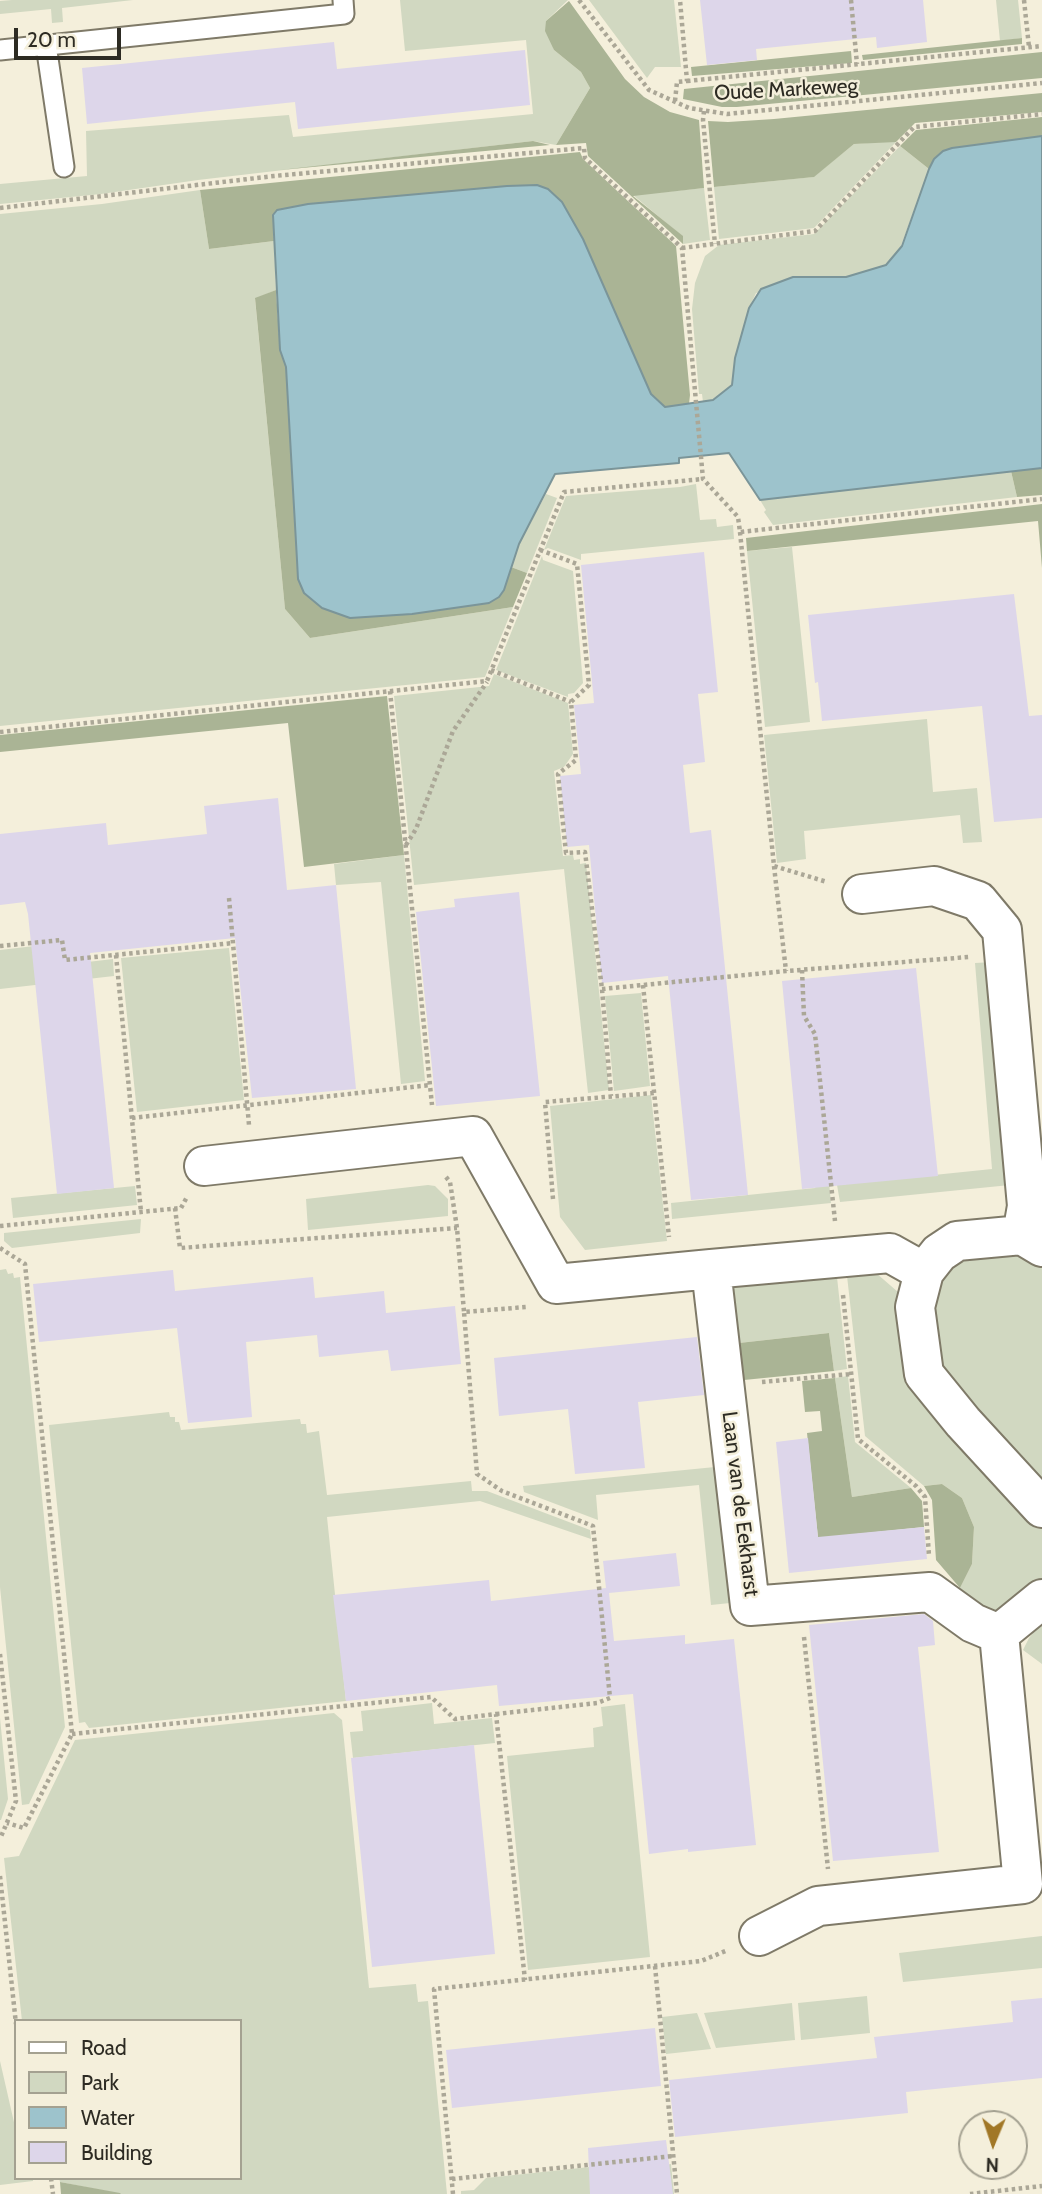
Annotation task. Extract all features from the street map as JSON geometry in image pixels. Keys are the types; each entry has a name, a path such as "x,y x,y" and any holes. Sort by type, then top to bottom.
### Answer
{"street":[{"path":"862,894 934,886 978,901 1002,930 1032,1241 957,1241 939,1253 924,1272 915,1307 924,1374 963,1422 1042,1508"},
{"path":"204,1166 473,1136 556,1284 890,1253 924,1272"},
{"name":"Laan van de Eekharst","path":"712,1269 750,1606 930,1592 973,1623 999,1634"},
{"path":"759,1936 818,1906 1023,1884 999,1634 1042,1599"}],"lane":[{"path":"0,50 344,13 342,0"},
{"path":"46,45 64,167"}],"path":[{"name":"Oude Markeweg","path":"579,0 649,90 689,108 704,111 727,114 753,112 1042,83"},
{"path":"680,0 687,81"},
{"path":"851,0 857,64"},
{"path":"1024,0 1029,47"},
{"path":"675,101 677,82 1042,46"},
{"path":"704,111 715,244"},
{"path":"682,248 815,231 914,127 1042,114"},
{"path":"0,208 274,176 584,148 585,158 682,248 703,479 738,517 786,971"},
{"path":"406,845 416,828 453,732 487,681 564,492 703,479"},
{"path":"740,532 1042,499"},
{"path":"540,550 578,564 589,685 571,702"},
{"path":"491,670 571,702"},
{"path":"0,732 487,681"},
{"path":"132,1118 430,1085 390,691"},
{"path":"571,702 576,760 558,774 566,853 585,852 602,989 611,1096"},
{"path":"774,866 862,894"},
{"path":"229,898 252,1161"},
{"path":"0,946 62,940 65,960 233,943"},
{"path":"116,954 141,1212"},
{"path":"602,989 786,971 1004,955"},
{"path":"643,985 672,1273"},
{"path":"530,1237 554,1214 545,1102 654,1093"},
{"path":"72,1734 431,1698 456,1719 597,1703 610,1698 593,1525 502,1491 477,1474 457,1228 450,1182 432,1161 435,1140"},
{"path":"0,1226 181,1208 204,1166"},
{"path":"175,1208 180,1248 457,1228"},
{"path":"0,1248 25,1264 72,1734 24,1828 7,1823"},
{"path":"464,1312 535,1306 556,1284"},
{"path":"725,1385 851,1374"},
{"path":"800,1602 832,1905"},
{"path":"0,1654 16,1801 0,1839"},
{"path":"496,1714 525,1980"},
{"path":"0,1876 15,2019"},
{"path":"453,2194 434,1989 701,1961 759,1936"},
{"path":"655,1966 677,2194"},
{"path":"452,2179 673,2156"},
{"path":"970,2194 1042,2186"}],"green space":[{"path":"133,0 62,8 63,22 52,23 51,9 0,14 0,1"},
{"path":"400,0 568,0 546,21 554,50 581,72 590,88 556,145 533,141 0,204 0,184 87,176 86,131 289,115 293,137 533,114 526,40 405,51"},
{"path":"589,0 674,0 681,67 655,67 647,78"},
{"path":"996,0 1018,0 1022,38 1000,41"},
{"path":"569,1 625,79 644,97 670,112 699,120 704,188 633,196 683,236 683,244 588,156 586,143 556,145 590,88 581,72 554,50 545,31 546,21"},
{"path":"1022,38 1022,44 863,60 862,55"},
{"path":"851,51 852,63 692,76 691,67"},
{"path":"1042,52 1042,78 737,107 722,107 683,99 684,89"},
{"path":"1042,93 1042,112 915,123 896,142 854,144 814,177 714,187 708,121 774,119"},
{"path":"1042,117 1042,136 952,148 934,159 929,169 900,146 916,130"},
{"path":"533,141 550,145 280,170"},
{"path":"896,142 814,228 719,239 714,187 813,177 854,144"},
{"path":"900,146 929,169 898,254 886,266 846,277 813,277 756,293 735,358 732,385 713,400 703,402 702,394 699,394 692,309 695,283 705,256 719,245 814,234"},
{"path":"580,152 583,159 676,246 689,404 665,407 651,394 583,239 562,202 548,189 536,185 308,204 273,215 274,241 209,249 200,190"},
{"path":"704,188 710,240 683,244 682,236 633,195"},
{"path":"200,190 209,249 274,241 276,290 255,299 285,609 310,638 513,607 485,677 0,726 0,214 102,204"},
{"path":"276,290 280,350 286,367 298,579 412,614 489,603 504,590 511,567 527,573 513,607 310,638 285,609 255,298"},
{"path":"1042,468 1042,495 1017,497 1011,471"},
{"path":"1011,471 1017,497 773,525 760,500"},
{"path":"696,484 700,520 716,519 717,527 733,525 734,539 581,554 581,560 548,548 544,550 566,496"},
{"path":"546,494 557,498 527,573 511,567 519,544"},
{"path":"1042,504 1042,568 1038,521 747,551 746,538"},
{"path":"792,547 810,722 765,727 747,551"},
{"path":"542,556 543,560 573,571 583,683 574,693 568,694 568,697 496,670"},
{"path":"494,674 568,703 573,754 564,767 554,771 563,856 573,855 574,860 580,859 580,864 586,863 609,1090 588,1093 564,869 414,885 394,696 489,686"},
{"path":"387,696 404,855 304,867 288,723 0,752 0,735"},
{"path":"927,719 933,792 977,788 982,842 963,843 960,815 804,831 806,859 777,863 764,735"},
{"path":"404,855 425,1081 401,1084 381,882 336,885 334,864"},
{"path":"60,943 62,965 113,959 114,976 0,989 0,950"},
{"path":"229,948 244,1100 137,1112 121,958"},
{"path":"993,962 1010,1185 840,1202 837,1185 992,1169 975,963"},
{"path":"641,993 650,1086 614,1091 605,996"},
{"path":"651,1095 667,1241 585,1250 560,1217 550,1106"},
{"path":"827,1162 831,1203 672,1219 671,1203 815,1188"},
{"path":"135,1186 137,1205 13,1218 11,1198"},
{"path":"435,1186 448,1199 448,1216 308,1230 306,1199"},
{"path":"141,1219 140,1233 12,1248 4,1241 4,1233"},
{"path":"1027,1254 1042,1262 1042,1483 1000,1439 939,1362 934,1341 935,1288 956,1260"},
{"path":"846,1267 876,1273 898,1292 1042,1526 1042,1582 1036,1589 988,1617 960,1588 972,1564 974,1527 962,1498 942,1484 924,1486 865,1436"},
{"path":"836,1268 847,1369 834,1371 829,1333 730,1344 732,1290 737,1283"},
{"path":"6,1269 8,1274 13,1273 14,1278 20,1277 65,1727 29,1804 22,1805 0,1587 0,1270"},
{"path":"829,1333 834,1371 734,1381 730,1344"},
{"path":"848,1376 855,1442 911,1488 852,1497 835,1378"},
{"path":"835,1378 852,1497 911,1488 922,1501 924,1527 818,1538 807,1433 822,1431 820,1411 805,1412 802,1381"},
{"path":"169,1412 170,1417 175,1417 175,1422 179,1422 181,1430 300,1419 301,1424 306,1424 307,1433 319,1431 327,1495 471,1481 472,1491 487,1491 590,1530 591,1539 480,1501 327,1517 346,1701 89,1728 85,1722 79,1723 49,1425"},
{"path":"715,1467 730,1603 711,1605 699,1485 596,1495 598,1520 524,1492 523,1486"},
{"path":"942,1484 962,1498 974,1527 972,1564 960,1588 936,1560 932,1500 924,1486"},
{"path":"1042,1622 1042,1664 1023,1650"},
{"path":"432,1703 434,1724 492,1718 495,1743 353,1758 350,1732 363,1731 361,1711"},
{"path":"625,1704 650,1957 528,1970 507,1756 594,1747 593,1728 603,1726 601,1707"},
{"path":"334,1713 342,1720 369,1988 416,1984 418,2002 428,2001 447,2194 121,2194 60,2182 242,2180 242,2019 22,2019 4,1858 19,1856 75,1740"},
{"path":"0,1718 8,1799 1,1820 0,1820"},
{"path":"1042,1936 1042,1968 903,1982 899,1953"},
{"path":"867,1996 870,2033 801,2040 798,2003"},
{"path":"792,2003 795,2040 716,2048 704,2013"},
{"path":"697,2013 711,2049 666,2054 662,2017"},
{"path":"0,2061 14,2122 14,2180 33,2181 0,2185"},
{"path":"665,2159 666,2165 671,2164 674,2194 461,2194 461,2191 474,2190 486,2178"},
{"path":"60,2182 120,2193 121,2194 61,2194"}],"water":[{"path":"1042,136 1042,468 760,500 729,453 679,458 679,463 555,474 519,544 504,590 489,603 412,614 350,618 322,608 304,593 298,579 286,367 280,350 273,215 277,210 308,204 507,186 537,185 548,189 562,202 583,239 651,394 665,407 713,400 732,385 735,358 749,308 761,289 793,277 846,277 886,265 902,246 929,169 934,159 943,151"}],"building":[{"path":"700,0 923,0 927,42 877,48 876,37 756,49 757,60 707,65"},
{"path":"334,42 337,69 525,50 530,105 298,129 295,102 87,124 82,68"},
{"path":"704,552 718,692 698,694 705,762 683,765 690,833 711,830 748,1195 691,1200 668,976 602,983 589,845 567,847 560,776 581,774 574,705 594,703 581,565"},
{"path":"1014,594 1029,716 1042,715 1042,818 994,822 982,706 822,721 808,615"},
{"path":"278,798 287,890 336,885 356,1089 252,1098 235,938 90,953 114,1188 57,1194 28,914 25,902 0,905 0,834 106,823 108,845 207,834 204,806"},
{"path":"519,892 540,1096 436,1106 416,912 455,907 454,899"},
{"path":"916,968 938,1176 802,1189 782,981"},
{"path":"173,1270 175,1291 313,1277 315,1298 384,1291 386,1313 455,1306 461,1364 391,1371 388,1350 319,1357 317,1335 246,1342 252,1417 188,1423 177,1328 39,1342 33,1284"},
{"path":"697,1337 704,1395 638,1402 645,1468 575,1474 568,1409 499,1416 494,1358"},
{"path":"808,1438 818,1537 924,1527 927,1559 789,1573 776,1442"},
{"path":"676,1553 680,1586 609,1593 614,1641 685,1635 685,1644 734,1639 756,1845 649,1854 633,1694 499,1706 497,1685 346,1701 333,1595 489,1580 491,1601 606,1588 603,1561"},
{"path":"924,1614 933,1621 935,1645 918,1647 939,1852 833,1861 809,1625"},
{"path":"474,1745 495,1954 372,1967 351,1758"},
{"path":"1042,1998 1042,2078 906,2092 908,2113 675,2137 669,2080 877,2058 874,2037 1013,2022 1011,2001"},
{"path":"655,2028 661,2086 452,2108 446,2050"},
{"path":"666,2140 673,2194 590,2194 588,2148"}]}
